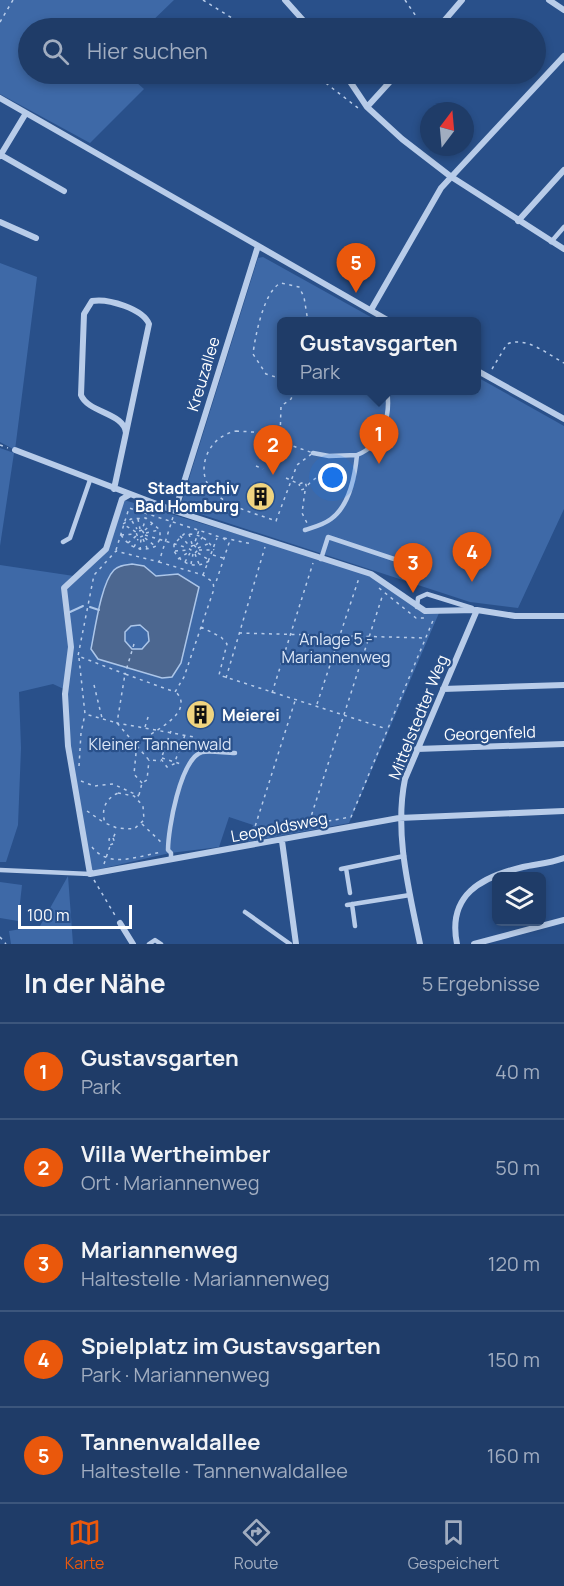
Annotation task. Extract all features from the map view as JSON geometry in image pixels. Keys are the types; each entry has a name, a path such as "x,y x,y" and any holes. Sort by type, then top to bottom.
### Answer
{"street":[{"path":"285,0 301,18"},
{"path":"447,18 462,0"},
{"path":"549,0 564,10"},
{"path":"546,75 564,56"},
{"path":"352,84 367,107 380,121 450,176 564,249"},
{"path":"367,107 389,84"},
{"path":"371,310 450,176 537,84"},
{"path":"0,98 384,317"},
{"path":"26,113 0,155 64,191"},
{"path":"518,221 564,170"},
{"path":"0,222 36,238"},
{"name":"Kreuzallee","path":"175,511 258,246"},
{"path":"114,489 150,324 142,314 106,302 92,301 84,314 81,395 86,403 121,422 126,433"},
{"path":"481,372 564,419"},
{"path":"15,450 129,495 264,544 370,574 386,589 418,609 439,612 477,610 515,616 564,616"},
{"path":"90,874 68,746 65,694 71,647 64,588 106,549 122,499 129,495"},
{"name":"Mittelstedter Weg","path":"420,944 410,895 399,818 405,779 477,610"},
{"path":"443,689 564,685"},
{"name":"Georgenfeld","path":"417,749 564,744"},
{"name":"Leopoldsweg","path":"90,874 399,818 564,811"},
{"path":"282,841 296,944"},
{"path":"457,944 456,915 470,890 512,870 564,858"},
{"path":"474,944 564,920"},
{"path":"120,923 133,944"}],"lane":[{"path":"551,242 564,227"},
{"path":"313,453 339,456 357,455 375,442 384,428 388,407 387,395"},
{"path":"305,530 332,519 340,510 354,476 357,455"},
{"path":"63,542 70,538 90,480"},
{"path":"322,562 328,537 394,559"},
{"path":"418,609 418,598 427,594 477,610"},
{"path":"171,859 168,850 168,827 188,767 196,756 203,752 235,753"},
{"path":"350,893 344,868 404,856"},
{"name":"Leopoldsweg","path":"0,870 90,874"},
{"path":"355,926 350,905 410,895"},
{"path":"245,912 290,944"},
{"path":"149,944 155,940 161,944"}],"path":[{"path":"0,22 13,0"},
{"path":"203,0 232,18"},
{"path":"405,0 417,18"},
{"path":"327,84 361,110 367,107"},
{"path":"277,377 266,374 253,354 267,297 272,288 281,283 299,287 304,297 307,317"},
{"path":"488,376 503,349 516,342 526,342 564,363"},
{"path":"280,441 281,406 293,395"},
{"path":"236,431 249,431 313,453 299,461 276,520 225,502 214,494 206,479 207,454 224,435 236,431"},
{"path":"0,444 15,450"},
{"path":"312,527 302,513 305,490 319,474 333,468 339,456"},
{"path":"256,466 263,469"},
{"path":"286,478 308,485"},
{"path":"299,484 300,489 305,490"},
{"path":"81,790 81,733 85,714 78,656 94,575 116,551 129,508 217,537 258,545 264,544 225,678"},
{"path":"159,562 175,511"},
{"path":"138,518 141,534 140,550"},
{"path":"120,535 127,544 140,550 148,550 156,546 160,539 160,530 154,522 146,518 131,519 123,524"},
{"path":"134,548 146,518"},
{"path":"131,519 148,550"},
{"path":"127,544 154,522"},
{"path":"123,524 156,546"},
{"path":"120,535 160,530"},
{"path":"191,565 199,530"},
{"path":"141,534 193,549"},
{"path":"188,534 199,565"},
{"path":"209,561 199,565 184,563 178,559 174,551 174,543 180,536 197,534 210,543 213,550"},
{"path":"180,536 209,561"},
{"path":"184,563 203,537"},
{"path":"203,575 217,537"},
{"path":"175,692 184,678 229,543 223,538"},
{"path":"178,559 193,549 210,543"},
{"path":"174,551 213,550"},
{"path":"116,551 203,575 213,582 214,589"},
{"path":"212,555 224,558"},
{"path":"272,693 313,562 322,562"},
{"path":"316,706 359,577"},
{"path":"247,835 351,817 435,618 416,618 386,589 376,586"},
{"path":"308,836 307,824 386,589"},
{"path":"200,627 221,637 227,644 219,675 388,729"},
{"path":"239,633 427,638"},
{"path":"117,723 125,674 134,644"},
{"path":"78,656 175,692 180,697 182,708 178,716 137,743 134,774 142,783"},
{"path":"94,685 102,719"},
{"path":"252,834 296,700"},
{"path":"85,714 117,723 195,737"},
{"path":"145,728 149,714"},
{"path":"85,813 85,809 105,823 117,828 134,829 142,824 144,810 139,797 142,783 147,780 149,760 137,743 117,723"},
{"path":"161,761 171,731"},
{"path":"149,760 161,761 168,767 175,762 185,735"},
{"path":"105,750 135,750"},
{"path":"162,757 188,767"},
{"path":"80,780 94,786 113,784 139,797"},
{"path":"105,823 103,809 113,796 124,793 139,797"},
{"path":"142,824 168,850"},
{"path":"101,872 110,845 108,841 113,838 117,828"},
{"path":"110,845 116,843 113,838"},
{"path":"93,855 92,846 106,859 117,860 168,850"},
{"path":"90,874 120,923"},
{"path":"0,937 6,944"}],"green space":[{"path":"0,0 174,0 155,18 18,18 18,84 138,84 144,89 90,143 0,94"},
{"path":"263,257 371,317 277,317 277,395 481,395 481,379 564,426 564,509 518,608 470,602 185,509 182,501 258,258"},
{"path":"0,263 37,277 15,450 0,442"},
{"path":"0,448 14,453 0,546"},
{"path":"124,500 370,574 418,609 439,613 349,823 248,842 253,825 229,817 219,847 170,853 91,871 70,746 66,690 53,684 19,692 21,748 18,825 6,862 0,862 0,565 74,576 66,589 108,550"},
{"path":"68,876 73,944 11,944 9,931 40,926"},
{"path":"0,882 22,885 18,921 0,918"}],"shaded area":[{"path":"132,564 144,566 156,576 178,574 199,587 181,663 172,677 162,678 98,659 91,649 99,607 109,576 118,567","holes":["140,625 148,632 149,641 142,649 132,649 125,641 125,632 131,626"]}],"waterway":[{"path":"70,612 83,606"},
{"path":"90,607 99,610"}],"place":[{"name":"Tannenwaldallee","path":"356,293"},
{"name":"Gustavsgarten","path":"379,464"},
{"name":"Villa Wertheimber","path":"273,475"},
{"name":"Stadtarchiv Bad Homburg","path":"260,497"},
{"name":"Spielplatz im Gustavsgarten","path":"472,582"},
{"name":"Mariannenweg","path":"413,593"},
{"name":"Meierei","path":"201,715"}],"park label":[{"name":"Anlage 5 - Mariannenweg","path":"336,648"},
{"name":"Kleiner Tannenwald","path":"160,744"}]}
